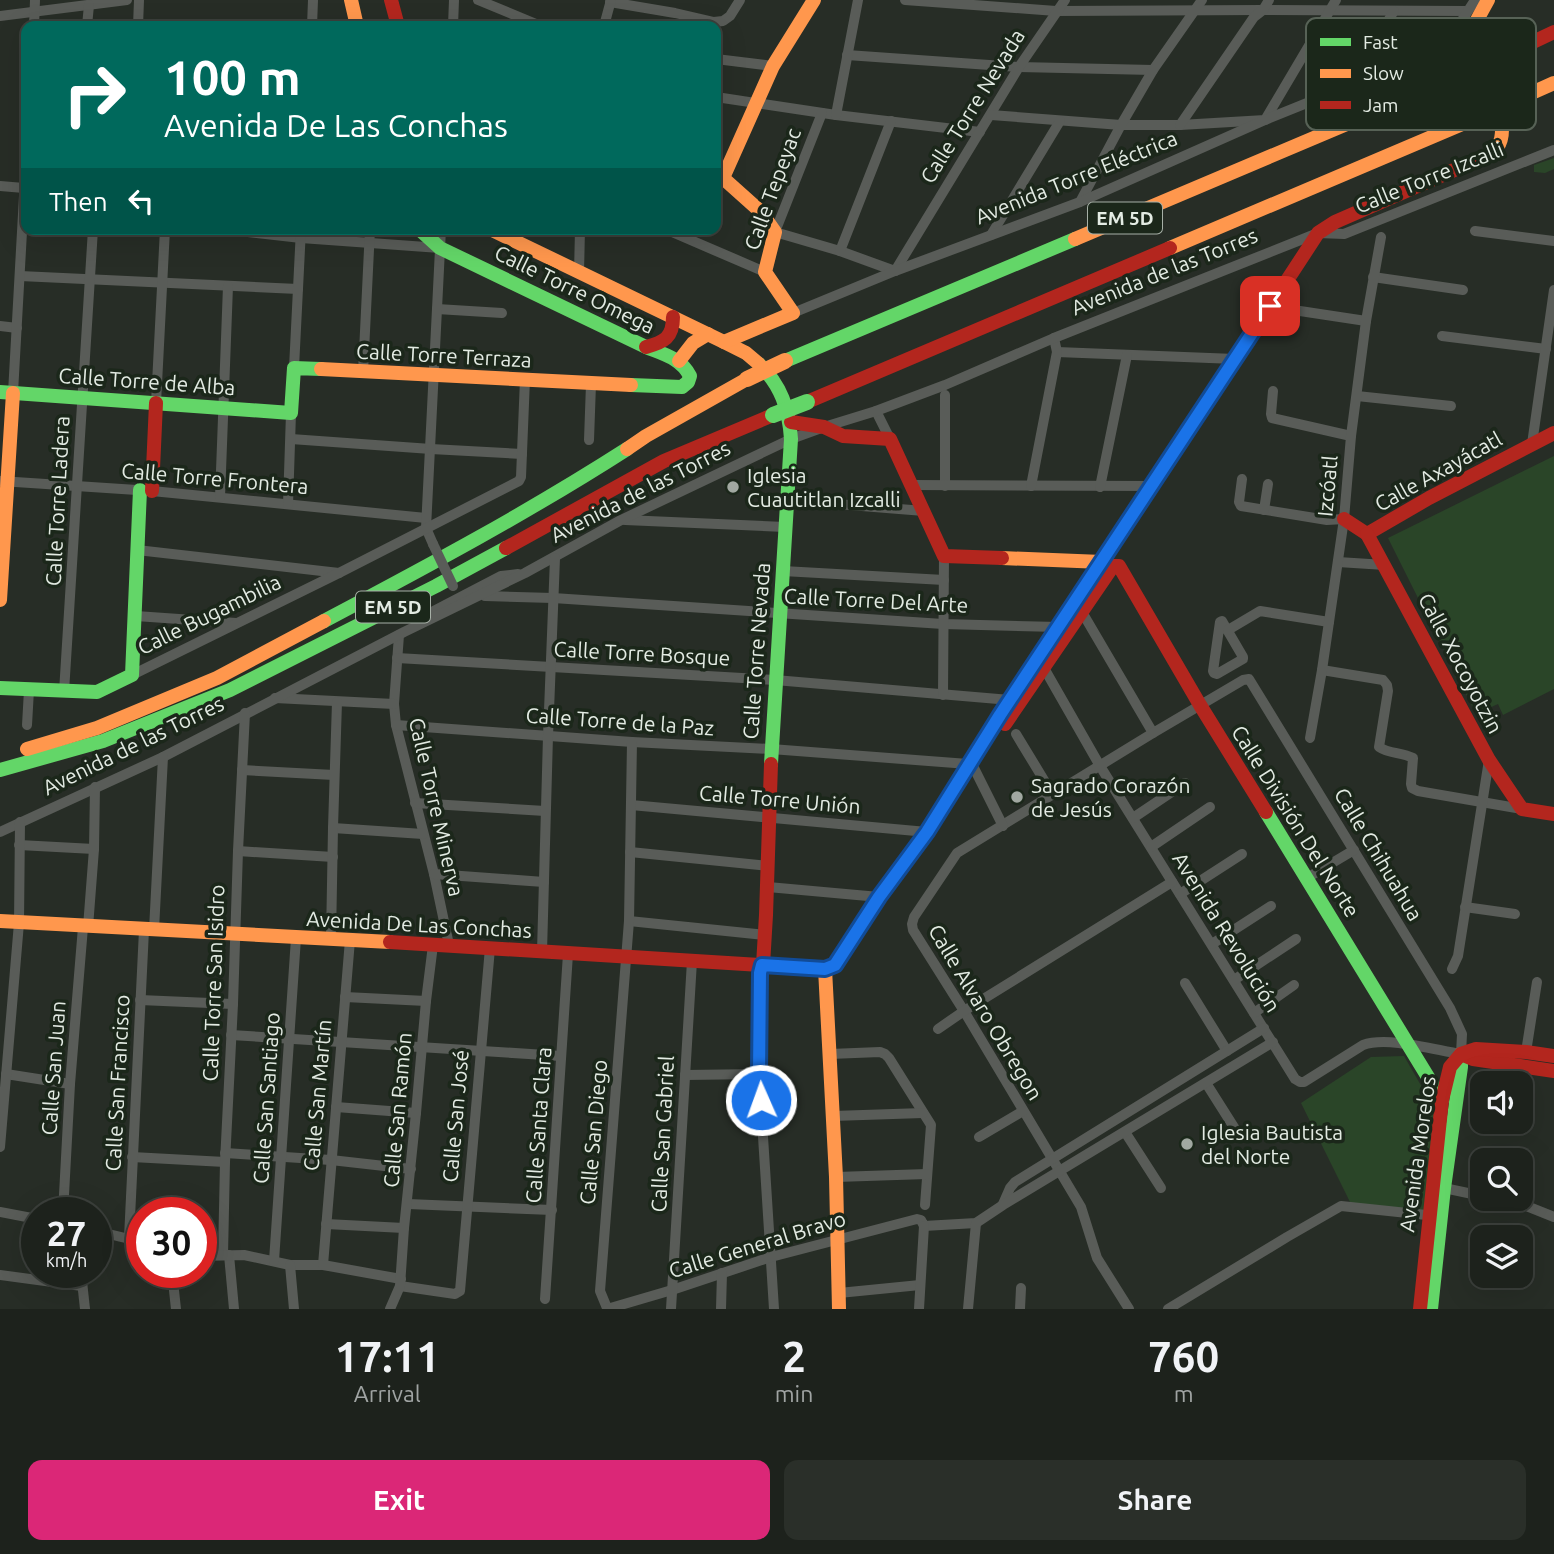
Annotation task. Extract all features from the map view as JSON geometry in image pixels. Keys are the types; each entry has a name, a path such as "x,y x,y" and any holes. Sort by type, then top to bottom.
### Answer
{"main road":[{"path":"351,0 356,21"},
{"path":"391,0 397,21"},
{"path":"721,168 773,66 814,0"},
{"path":"1472,16 1488,0"},
{"name":"EM 5D","path":"1536,41 1554,32"},
{"name":"EM 5D","path":"1536,91 1554,83"},
{"name":"EM 5D","path":"0,757 97,728 217,678 426,567 574,482 646,436 747,379 785,361 1332,130"},
{"name":"EM 5D","path":"0,770 103,741 230,690 436,586 664,461 1448,130"},
{"path":"971,766 1010,700 1059,627 1109,564 1153,486 1318,233 1335,222 1490,154 1499,147 1503,130"},
{"path":"721,177 761,212 775,232"},
{"name":"Calle Tepeyac","path":"775,232 765,272 793,313"},
{"name":"Calle Torre Omega","path":"426,235 440,248 679,361"},
{"name":"Calle Torre Omega","path":"502,235 724,342"},
{"name":"Avenida Torre Eléctrica","path":"724,342 793,313"},
{"path":"646,347 662,343 668,338 674,324 673,317"},
{"path":"679,361 694,343 708,334"},
{"name":"Calle Torre Nevada","path":"724,342 756,360 777,384 786,401 791,422 771,749 768,887 762,965"},
{"name":"Calle Torre Terraza","path":"294,368 682,387 690,376 687,368 679,361"},
{"path":"291,413 294,368"},
{"path":"0,600 6,393"},
{"name":"Calle Torre de Alba","path":"6,393 291,413"},
{"path":"132,675 137,550 156,403"},
{"path":"791,422 824,427 843,436 890,439 944,556 1109,564"},
{"name":"Calle Axayácatl","path":"1345,519 1367,534 1429,498 1554,433"},
{"name":"Calle Xocoyotzin","path":"1367,534 1489,760 1522,809"},
{"path":"839,1301 830,1054 830,967 971,766 1044,668 1112,566 1109,564"},
{"name":"Calle División Del Norte","path":"1109,564 1119,566 1200,705 1442,1100"},
{"name":"Calle Bugambilia","path":"0,688 97,692 132,675"},
{"path":"1522,809 1554,814"},
{"name":"Avenida De Las Conchas","path":"0,921 626,958 830,967"},
{"path":"1461,1054 1476,1049 1554,1056"},
{"path":"1461,1054 1473,1059 1554,1071"},
{"name":"Avenida Morelos","path":"1431,1309 1442,1100 1451,1067 1461,1054"},
{"name":"Avenida Morelos","path":"1420,1309 1435,1216 1444,1188 1461,1054"}],"street":[{"path":"34,21 35,0"},
{"path":"0,16 127,0"},
{"path":"138,21 139,0"},
{"path":"312,21 313,0"},
{"path":"453,21 454,0"},
{"path":"478,0 529,21"},
{"path":"675,13 678,0"},
{"path":"721,21 730,16 740,0"},
{"path":"836,115 858,0"},
{"path":"905,0 976,3 1056,11 1196,10 1266,5 1329,11 1394,11 1472,16 1475,0"},
{"name":"Calle Torre Nevada","path":"895,271 1019,67 1065,0"},
{"path":"1130,10 1137,0"},
{"path":"1080,202 1153,70 1202,0"},
{"path":"1325,18 1336,0"},
{"path":"605,21 610,1 710,21"},
{"path":"87,21 89,5"},
{"path":"1180,125 1254,17 1266,5"},
{"path":"1390,18 1394,11"},
{"path":"991,115 1121,125 1265,120 1306,50"},
{"path":"847,55 1019,67 1153,70"},
{"path":"721,60 773,66"},
{"path":"721,98 980,132"},
{"name":"Avenida Torre Eléctrica","path":"793,313 895,271 1080,202 1306,103"},
{"name":"Calle Tepeyac","path":"775,232 822,113"},
{"path":"840,251 891,121"},
{"path":"991,235 1060,121"},
{"name":"Calle Torre Izcalli","path":"1318,233 1344,233 1554,150"},
{"path":"0,186 21,188"},
{"path":"1475,231 1554,241"},
{"path":"775,232 895,271"},
{"name":"Avenida de las Torres","path":"0,832 163,757 402,633 555,558 621,520 791,439 945,385 1054,338 1318,233"},
{"path":"6,393 17,328 22,235"},
{"name":"Calle Torre Ladera","path":"64,692 93,235"},
{"path":"156,403 165,235"},
{"path":"294,368 301,235"},
{"path":"309,235 440,248"},
{"path":"363,372 370,235"},
{"path":"441,235 426,523 459,598"},
{"path":"579,272 580,235"},
{"path":"679,235 765,272"},
{"name":"Izcóatl","path":"1310,738 1345,519 1351,436 1366,321 1381,237"},
{"path":"20,276 298,289"},
{"path":"1373,277 1463,290"},
{"path":"220,497 228,286"},
{"path":"1532,444 1554,290"},
{"path":"437,309 502,313"},
{"path":"1300,311 1366,321"},
{"path":"0,326 17,328"},
{"path":"1442,336 1546,349"},
{"path":"1031,486 1057,352 1054,338"},
{"path":"1057,352 1235,359"},
{"path":"1100,486 1127,355"},
{"path":"426,523 519,481 525,379"},
{"path":"589,440 590,384"},
{"path":"1273,391 1272,418 1351,436"},
{"path":"945,395 945,486"},
{"path":"1357,396 1451,406"},
{"path":"876,411 890,439"},
{"path":"288,504 291,413"},
{"path":"291,439 522,454"},
{"path":"1242,479 1239,505 1327,520 1345,519"},
{"name":"Calle Torre Frontera","path":"4,482 220,497 426,523"},
{"path":"1264,510 1268,484"},
{"path":"911,485 1153,486"},
{"path":"787,500 925,511"},
{"path":"621,520 785,527"},
{"name":"Calle Bugambilia","path":"132,675 339,573 426,523"},
{"path":"137,550 339,573"},
{"path":"943,695 944,556"},
{"path":"542,952 555,558"},
{"path":"1338,562 1385,565"},
{"path":"783,571 944,580"},
{"path":"402,633 415,620 501,576 525,573"},
{"name":"Calle Torre Del Arte","path":"481,596 553,597 943,624 1059,627"},
{"path":"1228,630 1260,611 1329,622"},
{"path":"1082,612 1153,733"},
{"path":"136,616 238,624"},
{"path":"1220,622 1224,622 1228,630 1243,657 1217,674 1214,673 1220,622"},
{"name":"Calle Torre Minerva","path":"402,633 397,658 394,705 396,725 433,874 441,945"},
{"name":"Calle Torre Bosque","path":"397,658 775,680 1010,700"},
{"name":"Avenida Revolución","path":"1044,668 1100,765 1295,1079 1304,1082 1372,1042 1409,1045"},
{"path":"1322,670 1382,680 1387,685 1379,747 1413,758 1412,788 1522,809"},
{"name":"Calle Alvaro Obregon","path":"1129,1309 1097,1258 1081,1207 912,924 914,916 957,853 1153,733 1249,679"},
{"name":"Calle Chihuahua","path":"1249,679 1450,1008 1462,1034 1461,1054"},
{"path":"27,726 29,690"},
{"path":"274,698 394,705"},
{"path":"331,939 337,702"},
{"name":"Calle Torre San Isidro","path":"234,1309 226,1255 225,1157 245,713"},
{"name":"Calle Torre de la Paz","path":"396,725 771,749 971,766"},
{"path":"1016,734 1053,795"},
{"name":"Calle San Diego","path":"607,1309 600,1290 629,921 632,742"},
{"name":"Calle San Francisco","path":"131,1197 140,1000 149,930 163,757"},
{"path":"1452,970 1457,958 1489,760"},
{"path":"971,766 1003,825"},
{"path":"242,771 334,775"},
{"path":"1133,818 1185,783"},
{"name":"Calle San Juan","path":"64,1197 70,1084 94,849 95,787"},
{"path":"415,803 545,811"},
{"name":"Calle Torre Unión","path":"631,805 927,832"},
{"path":"1151,847 1210,807"},
{"path":"0,1147 19,923 20,822"},
{"path":"332,828 423,834"},
{"path":"19,845 94,849"},
{"path":"1307,878 1354,850"},
{"path":"238,851 333,857"},
{"path":"630,852 768,866"},
{"path":"1180,894 1242,854"},
{"path":"433,874 544,882"},
{"path":"938,1029 1172,882"},
{"path":"768,887 879,897"},
{"path":"1212,944 1271,906"},
{"path":"1465,907 1515,914"},
{"path":"629,921 765,935"},
{"name":"Calle San Santiago","path":"274,1261 296,937"},
{"path":"1234,980 1296,939"},
{"name":"Calle San Martín","path":"323,1259 350,940"},
{"name":"Calle San Ramón","path":"400,1283 426,1000 441,945"},
{"name":"Calle San José","path":"400,1283 455,1294 460,1291 490,948"},
{"name":"Calle Santa Clara","path":"545,1299 568,954"},
{"name":"Calle San Gabriel","path":"671,1309 692,961"},
{"path":"762,965 759,1074 774,1309"},
{"path":"1526,1052 1537,982"},
{"path":"1185,983 1227,1051"},
{"path":"1254,1013 1294,985"},
{"path":"345,997 426,1000"},
{"path":"140,1000 233,1004"},
{"path":"1003,1205 1014,1182 1264,1028"},
{"path":"231,1035 561,1056"},
{"path":"968,1309 976,1223 1273,1042"},
{"path":"1409,1045 1461,1054"},
{"path":"830,1054 880,1052 890,1058 931,1125 925,1205"},
{"path":"685,1074 759,1074"},
{"path":"4,1081 70,1084"},
{"path":"1206,1083 1237,1132"},
{"path":"336,1107 416,1113"},
{"path":"979,1137 1023,1111"},
{"path":"833,1116 923,1113"},
{"path":"1105,1126 1113,1139"},
{"path":"1125,1132 1161,1188"},
{"path":"132,1157 280,1156 411,1169"},
{"path":"836,1177 928,1174"},
{"path":"1444,1188 1470,1193"},
{"path":"408,1204 552,1210"},
{"path":"1168,1309 1341,1206 1435,1216"},
{"path":"1533,1209 1554,1217"},
{"path":"0,1212 21,1216"},
{"path":"919,1309 922,1222"},
{"name":"Calle General Bravo","path":"607,1309 771,1257 838,1239 922,1222 976,1223"},
{"path":"326,1224 404,1228"},
{"path":"217,1255 244,1255 290,1265 323,1259 400,1283 390,1309"},
{"path":"290,1265 294,1309"},
{"path":"721,1309 722,1273"},
{"path":"0,1275 21,1278"},
{"path":"839,1301 920,1284"},
{"path":"82,1288 85,1309"},
{"path":"174,1288 176,1309"},
{"path":"1020,1309 1021,1288"}],"green space":[{"path":"1554,158 1554,169 1545,173 1534,172 1534,165"},
{"path":"1554,456 1554,689 1503,715 1498,704 1476,714 1388,538"},
{"path":"1404,1056 1438,1115 1426,1212 1351,1204 1301,1103 1371,1057"}],"traffic: fast":[{"path":"426,235 440,248 671,357 682,365 690,376 682,387 631,385"},
{"path":"785,361 1075,239"},
{"path":"759,364 773,380 782,398 791,439 771,764"},
{"path":"0,392 291,413 294,368 321,369"},
{"path":"773,415 807,402"},
{"path":"1026,676 1199,415"},
{"path":"324,621 515,517 627,449"},
{"path":"0,688 97,692 132,675 140,490"},
{"path":"0,770 103,741 230,690 506,548"},
{"path":"1266,812 1442,1100"},
{"path":"1431,1309 1461,1054"}],"traffic: slow":[{"path":"351,0 356,21"},
{"path":"724,342 793,313 765,272 775,232 761,212 723,178 773,66 814,0"},
{"path":"1478,18 1488,0"},
{"path":"1536,91 1554,83"},
{"path":"1075,239 1333,130"},
{"path":"1170,248 1448,130"},
{"path":"1477,160 1497,148 1502,130"},
{"path":"502,235 746,353 759,364"},
{"path":"679,361 693,343 708,334"},
{"path":"747,379 785,361"},
{"path":"321,369 631,385"},
{"path":"627,449 747,379"},
{"path":"0,600 13,393"},
{"path":"1002,558 1102,562"},
{"path":"27,749 97,728 217,678 324,621"},
{"path":"856,933 927,832 1026,676"},
{"path":"0,921 390,942"},
{"path":"825,969 836,1177 839,1309"}],"traffic: jam":[{"path":"391,0 397,21"},
{"path":"1536,41 1554,32"},
{"path":"1199,415 1318,233 1335,222 1477,160"},
{"path":"807,402 1170,248"},
{"path":"646,347 666,338 671,330 673,317"},
{"path":"152,491 156,403"},
{"path":"506,548 664,461 773,415"},
{"path":"791,422 824,427 843,436 890,439 944,556 1002,558"},
{"path":"1344,519 1367,534 1429,498 1554,433"},
{"path":"1367,534 1489,760 1522,809 1554,814"},
{"path":"1005,724 1113,566 1119,566 1266,812"},
{"path":"763,965 771,764"},
{"path":"390,942 825,969 840,959 856,933"},
{"path":"1420,1309 1442,1100 1450,1067 1461,1054 1476,1049 1554,1056"},
{"path":"1461,1054 1473,1059 1554,1071"}],"place":[{"name":"Iglesia Cuautitlan Izcalli","path":"733,487"},
{"name":"Sagrado Corazón de Jesús","path":"1017,797"},
{"name":"Iglesia Bautista del Norte","path":"1187,1144"}],"route":[{"path":"761,1100 759,1074 762,965 825,969 835,965 879,897 927,832 1000,715 1270,306"}]}
